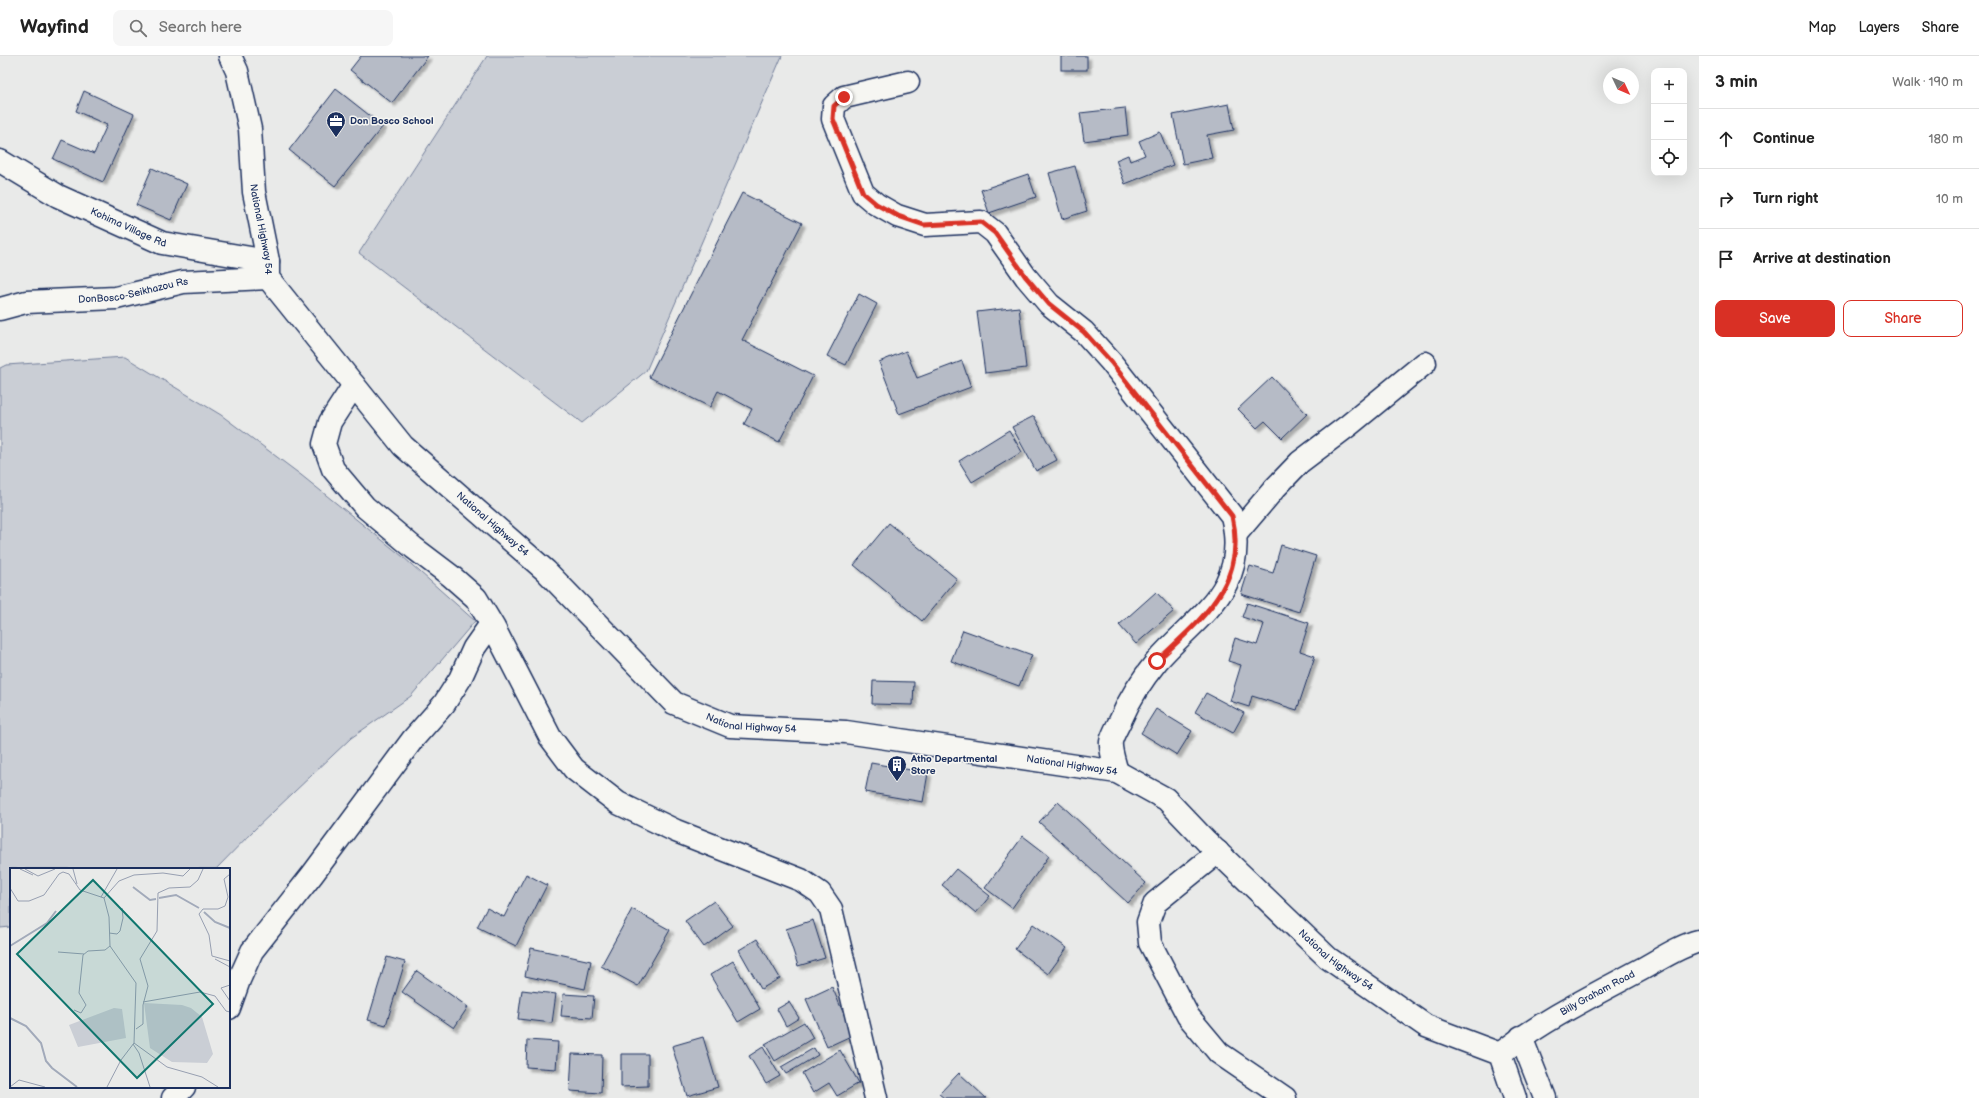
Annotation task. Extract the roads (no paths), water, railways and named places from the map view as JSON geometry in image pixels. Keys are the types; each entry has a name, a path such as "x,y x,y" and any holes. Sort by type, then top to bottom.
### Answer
{"main road":[{"name":"National Highway 54","path":"230,56 237,71 250,129 254,192 268,269 354,385 403,446 546,571 674,703 730,726 846,732 1117,772 1166,799 1218,852 1328,958 1426,1026 1500,1054"},
{"path":"908,82 844,97 834,106 833,119 863,193 876,204 898,216 924,225 981,222 995,233 1026,277 1049,304 1084,332 1111,362 1232,516 1236,534 1234,561 1227,583 1215,603 1157,661 1126,706 1111,742 1117,772"},
{"name":"Kohima Village Rd","path":"0,161 58,196 162,243 268,269"},
{"name":"DonBosco-Seikhazou Rs","path":"0,309 26,302 116,298 183,282 268,269"},
{"path":"1236,534 1275,488 1300,462 1349,425 1425,363"},
{"path":"354,385 330,422 324,444 333,469 365,507 476,598 550,737 574,769 618,803 676,831 801,880 820,893 831,909 876,1098"},
{"path":"230,1005 252,951 312,875 413,739 444,704 460,679 474,648 491,624"},
{"path":"1218,852 1155,903 1148,922 1150,943 1188,1016 1219,1054 1285,1098"},
{"name":"Billy Graham Road","path":"1500,1054 1521,1037 1617,982 1699,941"},
{"path":"1521,1037 1545,1098"},
{"path":"1500,1054 1515,1098"},
{"path":"173,1098 183,1088"}],"place":[{"name":"Don Bosco School","path":"336,138"},
{"name":"Atho Departmental Store","path":"897,782"}]}
